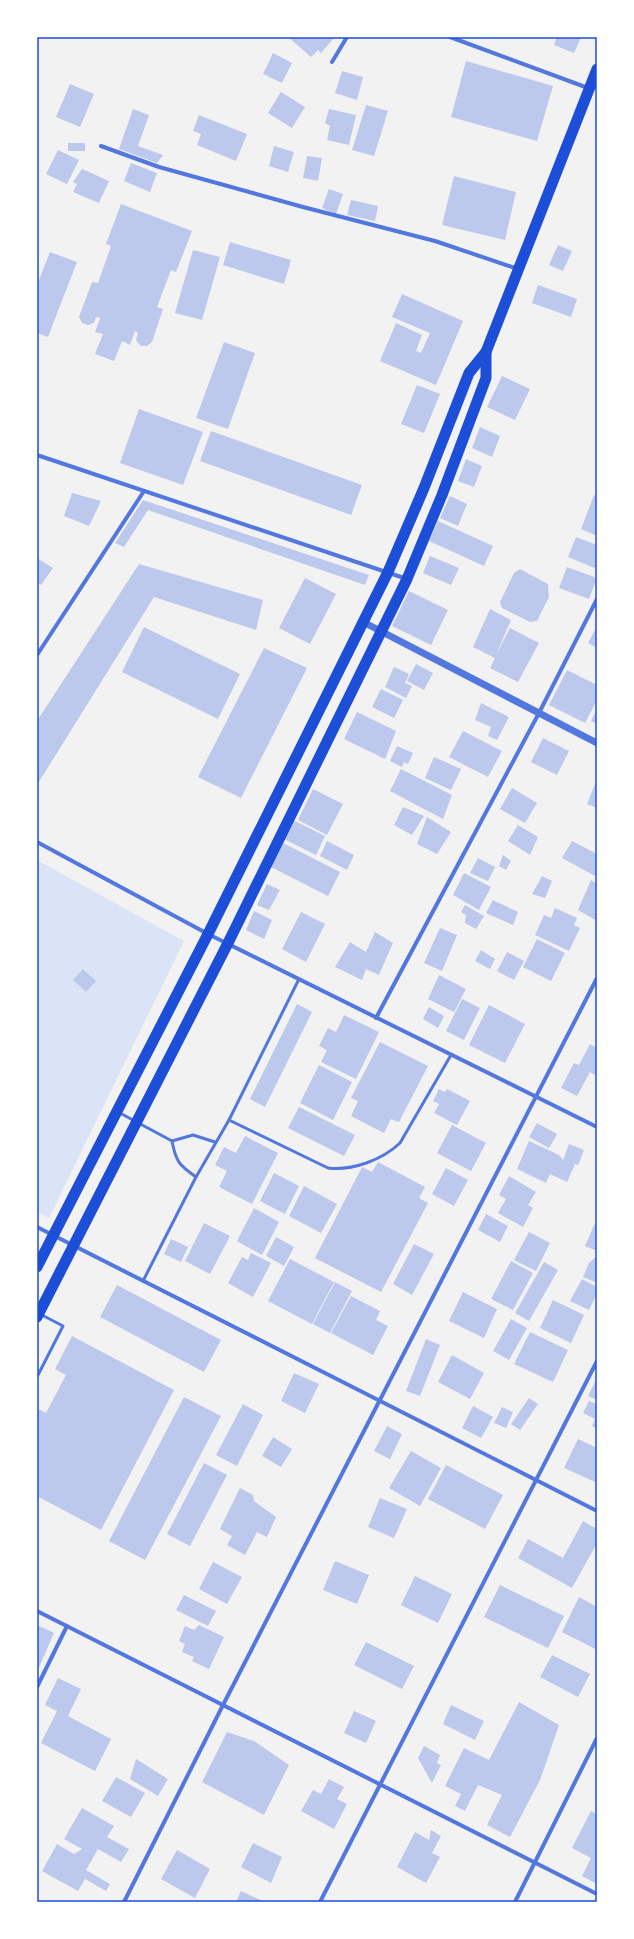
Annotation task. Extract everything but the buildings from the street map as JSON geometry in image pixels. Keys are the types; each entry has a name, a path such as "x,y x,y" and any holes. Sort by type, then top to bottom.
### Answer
{"highway":[{"path":"37,1267 208,934 388,572 424,488 469,373 486,352 597,69"},
{"path":"38,1314 228,943 407,579 442,495 486,378 486,352"}],"street":[{"path":"332,62 347,37"},
{"path":"450,37 589,88"},
{"path":"101,146 167,169 303,207 435,241 518,270"},
{"path":"37,455 407,579"},
{"path":"37,654 144,492"},
{"path":"376,1018 539,713 597,599"},
{"path":"363,622 597,743"},
{"path":"37,842 208,934 597,1127"},
{"path":"124,1902 223,1705 597,978"},
{"path":"37,1227 597,1511"},
{"path":"320,1902 597,1361"},
{"path":"37,1611 597,1894"},
{"path":"37,1687 67,1626"},
{"path":"515,1902 597,1738"}],"lane":[{"path":"143,1281 196,1177 229,1120 299,979"},
{"path":"229,1120 328,1168 341,1170 352,1168 390,1152 400,1143 451,1055"},
{"path":"117,1112 172,1141 193,1135 215,1142"},
{"path":"172,1141 174,1154 179,1165 196,1177"},
{"path":"37,1377 63,1326 38,1314"}],"shaded area":[{"path":"37,860 184,941 49,1218 37,1212"}]}
